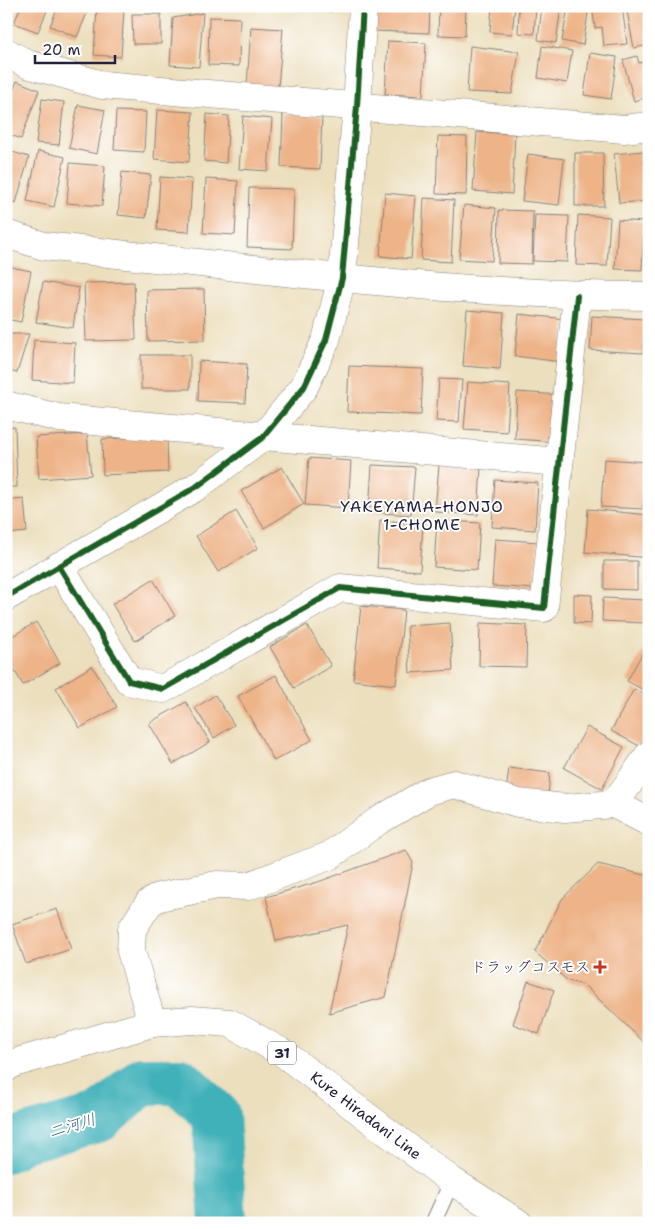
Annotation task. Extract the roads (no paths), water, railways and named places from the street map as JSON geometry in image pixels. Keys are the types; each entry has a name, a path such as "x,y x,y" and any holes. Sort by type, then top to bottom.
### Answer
{"street":[{"path":"6,597 196,487 262,437 304,387 326,340 342,278 357,106 363,6"},
{"path":"6,52 27,64 102,85 624,129 649,126"},
{"path":"6,234 44,246 342,278 577,296 649,296"},
{"path":"59,566 130,681 163,689 340,588 544,608 577,296"},
{"path":"6,406 59,418 559,462"},
{"path":"614,804 649,755"},
{"path":"152,1023 132,951 132,929 149,903 159,897 218,885 248,886 329,856 378,821 420,796 454,784 518,803 565,808 614,804 649,822"},
{"name":"Kure Hiradani Line","path":"6,1068 14,1062 152,1023 192,1020 230,1023 284,1053 452,1182 518,1223"}],"lane":[{"path":"433,1223 452,1182"}],"waterway":[{"name":"二河川","path":"6,1149 23,1139 100,1118 142,1081 180,1081 216,1115 223,1223"}],"place":[{"name":"ドラッグコスモス","path":"600,967"}],"district":[{"name":"YAKEYAMA-HONJO 1-CHOME","path":"422,515"}]}
